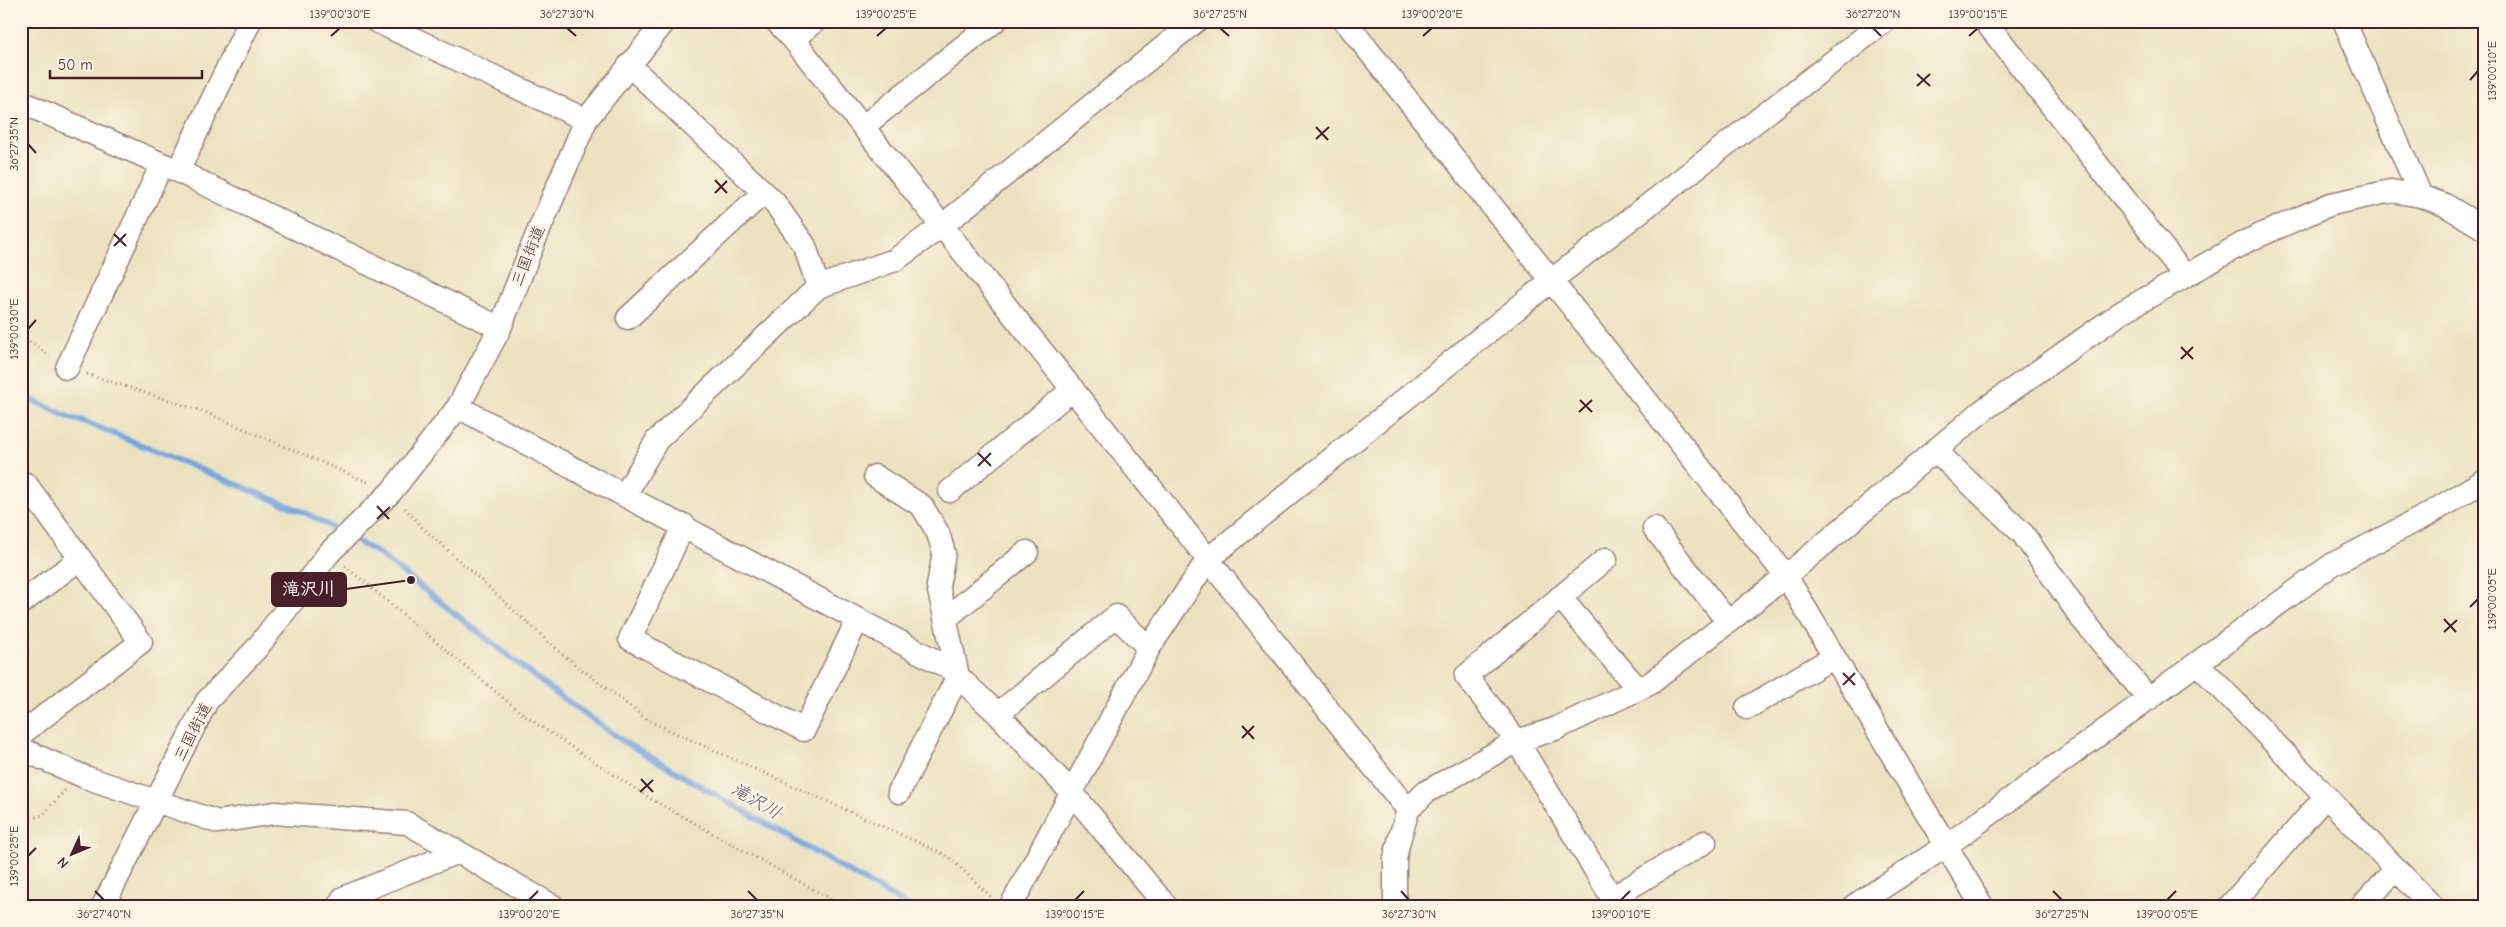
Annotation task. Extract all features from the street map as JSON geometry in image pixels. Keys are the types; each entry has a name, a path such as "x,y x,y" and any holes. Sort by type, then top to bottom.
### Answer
{"street":[{"path":"67,368 170,168 250,21"},
{"path":"376,21 586,120"},
{"name":"三国街道","path":"104,906 207,702 257,648 329,553 391,492 458,407 500,328 533,244 586,120 665,21"},
{"path":"776,21 793,39 943,224 1408,810"},
{"path":"793,39 815,21"},
{"path":"864,126 995,21"},
{"path":"625,495 657,440 818,287 894,260 943,224 1196,21"},
{"path":"1345,21 1786,576 1982,906"},
{"path":"1002,903 1072,793 1149,648 1208,559 1552,280 1885,21"},
{"path":"1985,21 2185,276"},
{"path":"2344,21 2421,196"},
{"path":"629,64 774,202 805,246 818,287"},
{"path":"21,102 170,168 500,328"},
{"path":"1395,906 1396,858 1408,810 1426,792 1517,741 1554,729 1651,683 1786,576 1982,410 2122,312 2247,241 2331,204 2391,191 2421,196 2445,205 2485,229"},
{"path":"628,318 763,192"},
{"path":"950,491 1073,389"},
{"path":"458,407 684,525 950,668 998,714 1072,793 1166,906"},
{"path":"1935,450 2023,534 2082,619 2149,699"},
{"path":"876,476 922,506 938,533 944,553 938,586 958,676 899,792"},
{"path":"1854,906 1946,846 2333,564 2427,515 2485,480"},
{"path":"21,487 26,484 141,642 21,734"},
{"path":"684,525 630,639 804,730 858,619"},
{"path":"1654,528 1728,622"},
{"path":"945,618 1027,552"},
{"path":"1606,558 1466,676 1517,741 1614,902 1705,842"},
{"path":"21,603 80,559"},
{"path":"1560,598 1638,690"},
{"path":"998,714 1116,616 1149,648"},
{"path":"1747,708 1834,657"},
{"path":"2198,664 2432,906"},
{"path":"21,749 78,775 218,822 274,813 408,823 458,852 519,898 553,906"},
{"path":"2230,906 2326,796"},
{"path":"338,906 343,898 458,852"},
{"path":"2362,906 2396,869"}],"path":[{"path":"21,336 67,368 202,411 391,492 422,527 563,654 649,722 948,856 1002,903"},
{"path":"329,553 525,716 651,799 843,906"},
{"path":"21,820 44,815 78,775"}],"waterway":[{"name":"滝沢川","path":"21,395 73,419 83,421 306,513 378,553 553,691 626,743 908,906"}],"place":[{"name":"滝沢川","path":"411,580"}]}
